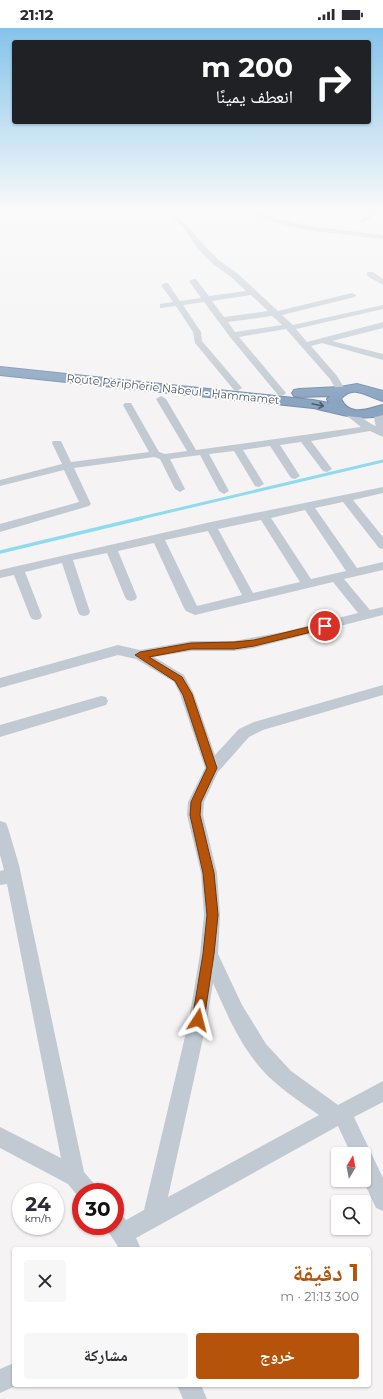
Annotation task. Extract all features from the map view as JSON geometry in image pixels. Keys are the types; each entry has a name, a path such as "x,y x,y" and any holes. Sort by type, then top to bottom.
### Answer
{"highway":[{"name":"Route Périphérie Nabeul - Hammamet","path":"0,366 306,394 364,389"},
{"name":"Route Périphérie Nabeul - Hammamet","path":"0,371 313,404 347,412 366,414 382,410"},
{"path":"364,389 383,393"},
{"path":"364,389 383,397"},
{"path":"341,391 336,395 334,399 335,403 347,412"}],"street":[{"path":"231,273 289,327 334,378 341,391"},
{"path":"370,274 383,283"},
{"path":"193,281 233,335 281,392"},
{"path":"165,285 197,332 198,341 237,388"},
{"path":"163,306 205,298 253,292"},
{"path":"222,320 275,314 352,295"},
{"path":"233,335 289,327 383,307"},
{"path":"305,345 383,325"},
{"path":"321,341 383,357"},
{"path":"334,378 364,389"},
{"path":"161,399 224,491"},
{"path":"128,405 180,489"},
{"path":"380,431 379,419 382,410"},
{"path":"347,412 361,423 380,431"},
{"path":"0,483 68,466 198,453 380,431"},
{"path":"304,439 327,469"},
{"path":"0,528 84,506 85,502 57,442"},
{"path":"273,443 295,476"},
{"path":"237,448 259,484"},
{"path":"0,574 211,526 382,491"},
{"path":"346,498 383,545"},
{"path":"308,506 354,573"},
{"path":"264,516 308,584"},
{"path":"211,526 250,598"},
{"path":"158,538 192,610 199,610 383,566"},
{"path":"111,548 131,597"},
{"path":"66,558 84,612"},
{"path":"18,570 36,616"},
{"path":"336,577 367,615"},
{"path":"140,655 191,646 234,646 254,643 383,611"},
{"path":"0,683 118,650 140,655 178,679 187,694 212,768"},
{"path":"153,1216 198,1020 209,954 212,915 209,873 195,815 196,802 212,768 244,733 259,726 383,690"},
{"path":"0,731 101,701"},
{"path":"0,828 11,865 6,877 82,1183"},
{"path":"209,954 233,1007 254,1044 270,1064 289,1081 340,1114 357,1147"},
{"path":"124,1234 153,1216 383,1091"},
{"path":"0,1137 80,1183"},
{"path":"371,1175 383,1201"},
{"path":"0,1381 12,1376"},
{"path":"190,1387 195,1399"}],"waterway":[{"path":"137,519 383,461"},
{"path":"0,552 142,518"}],"route":[{"path":"198,1020 209,954 212,915 209,873 195,815 196,802 212,768 187,694 178,679 140,655 191,646 234,646 254,643 325,626"}]}
